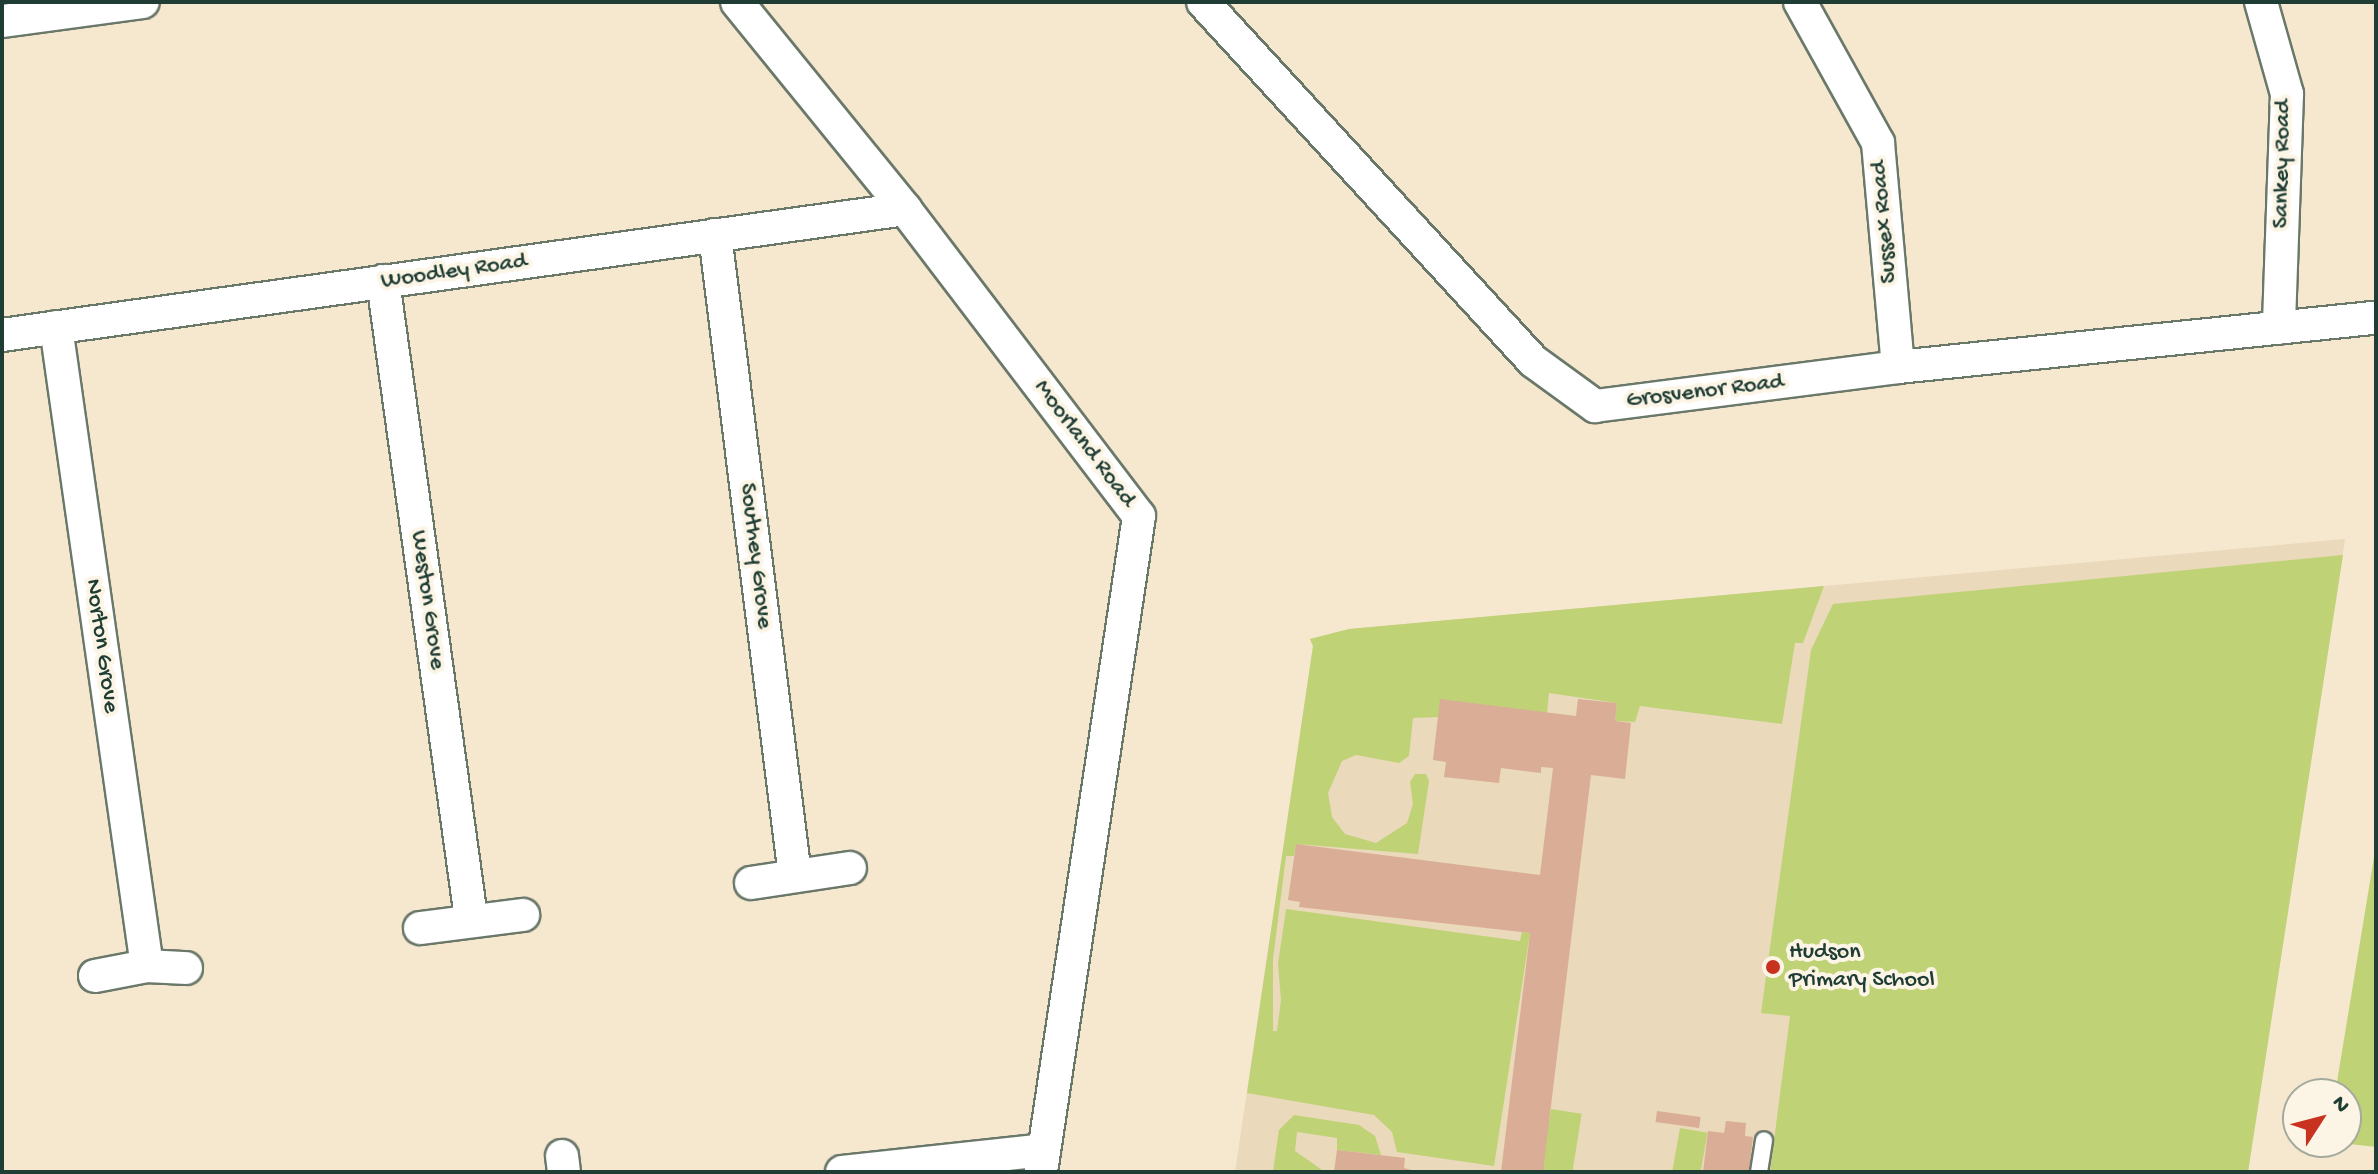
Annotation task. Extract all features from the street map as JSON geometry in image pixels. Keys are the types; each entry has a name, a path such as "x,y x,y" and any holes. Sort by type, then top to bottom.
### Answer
{"street":[{"path":"2,21 143,2"},
{"name":"Moorland Road","path":"737,2 905,209 1139,516 1043,1161"},
{"name":"Grosvenor Road","path":"1203,2 1533,361 1595,406 1898,367 2376,318"},
{"name":"Sussex Road","path":"1800,2 1878,143 1898,367"},
{"name":"Sankey Road","path":"2261,2 2287,94 2279,328"},
{"name":"Woodley Road","path":"2,335 905,209"},
{"name":"Southey Grove","path":"715,235 795,876"},
{"name":"Weston Grove","path":"383,281 471,918"},
{"name":"Norton Grove","path":"56,327 147,966"},
{"path":"751,883 850,868"},
{"path":"420,928 471,918 523,915"},
{"path":"95,976 147,966 186,968"},
{"path":"842,1172 1043,1161"}],"lane":[{"path":"1759,1172 1764,1140"}],"shaded area":[{"name":"Hudson Primary School","path":"2345,539 2248,1172 1235,1172 1313,646 1310,639 1349,629"}],"green space":[{"path":"2343,555 2248,1172 1770,1172 1790,1016 1761,1013 1811,650 1833,604"},
{"path":"1824,586 1803,643 1795,643 1782,724 1640,706 1635,722 1615,721 1617,703 1549,693 1547,713 1413,718 1409,756 1399,763 1356,755 1342,761 1328,793 1332,817 1345,834 1376,843 1407,823 1413,804 1410,782 1415,774 1426,774 1429,781 1418,854 1296,844 1294,856 1286,856 1273,959 1273,1031 1277,1031 1281,1000 1278,964 1286,909 1520,941 1522,932 1530,933 1494,1166 1397,1152 1392,1132 1374,1115 1247,1093 1313,646 1310,639 1349,629"},
{"path":"2376,845 2376,1147 2362,1145 2362,1078 2338,1078"},
{"path":"1551,1109 1582,1114 1572,1172 1541,1172"},
{"path":"1294,1115 1359,1125 1375,1136 1381,1155 1337,1150 1337,1138 1297,1132 1295,1151 1325,1172 1273,1171 1279,1130"},
{"path":"1680,1128 1708,1133 1701,1172 1672,1171"}],"building":[{"path":"1440,699 1576,716 1578,699 1617,703 1615,721 1631,723 1625,779 1591,775 1543,1172 1501,1172 1530,933 1299,907 1300,902 1288,900 1296,844 1540,875 1553,768 1541,767 1541,773 1501,768 1499,783 1444,777 1446,762 1433,760"},
{"path":"1657,1111 1701,1117 1699,1128 1655,1122"},
{"path":"1726,1121 1746,1123 1745,1136 1753,1137 1749,1172 1703,1172 1708,1131 1724,1133"},
{"path":"1337,1150 1405,1158 1404,1168 1419,1172 1334,1172"}],"place":[{"name":"Hudson Primary School","path":"1773,967"}]}
